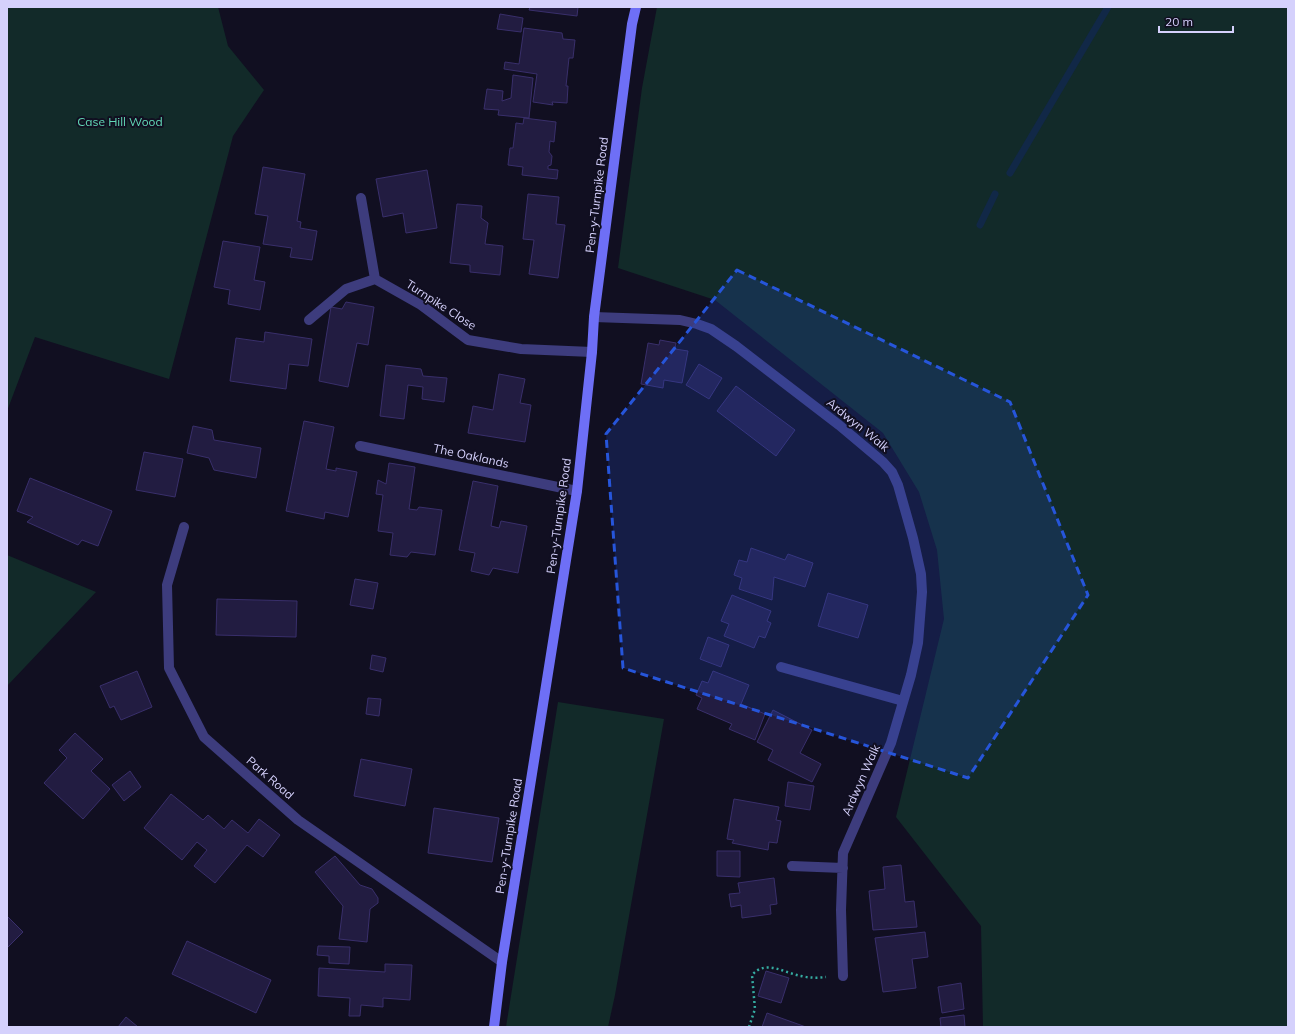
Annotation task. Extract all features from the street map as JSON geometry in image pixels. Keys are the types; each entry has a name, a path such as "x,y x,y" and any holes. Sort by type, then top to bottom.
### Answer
{"street":[{"name":"Pen-y-Turnpike Road","path":"494,1027 502,962 577,491 592,352 594,317 631,32 636,7"},
{"path":"309,320 346,289 375,279 361,198"},
{"name":"Turnpike Close","path":"375,279 422,305 468,340 521,349 592,352"},
{"name":"Ardwyn Walk","path":"594,317 680,320 711,329 736,346 839,425 883,462 892,472 898,485 913,538 921,574 922,592 918,643 911,675 891,743 843,853 841,910 843,976"},
{"name":"The Oaklands","path":"360,446 577,491"},
{"name":"Park Road","path":"184,527 167,585 169,668 204,738 298,820 502,962"},
{"path":"781,667 903,702"},
{"path":"792,866 842,868"}],"path":[{"path":"749,1027 755,1009 752,975 756,970 767,966 801,976 818,978 843,976"}],"highlighted area":[{"path":"737,270 1010,402 1088,595 968,778 623,668 606,434"}],"green space":[{"name":"Case Hill Wood","path":"7,7 218,7 228,46 264,90 233,136 169,379 35,337 7,411"},
{"path":"657,7 1288,7 1288,1027 983,1027 981,926 896,817 944,619 937,550 919,492 883,433 715,300 618,268 642,88"},
{"path":"7,555 96,592 7,686"},
{"path":"558,702 664,719 608,1027 506,1027"}],"building":[{"path":"530,7 578,7 577,16 529,10"},
{"path":"500,14 523,18 521,32 497,29"},
{"path":"524,28 562,33 563,39 575,40 573,58 569,58 566,86 568,86 567,103 552,102 553,105 533,102 537,74 504,69 505,62 519,64"},
{"path":"513,75 533,78 529,118 498,115 499,110 484,109 487,89 503,91 502,101 511,98"},
{"path":"524,118 556,122 554,142 550,141 549,152 552,156 551,165 548,166 548,169 558,170 557,179 522,175 523,167 508,165 510,148 513,148 516,123 523,124"},
{"path":"263,167 305,174 297,221 301,222 300,228 317,231 312,260 290,257 292,248 263,244 268,216 255,214"},
{"path":"427,170 437,228 406,233 403,213 383,217 376,179"},
{"path":"528,194 559,197 556,224 565,225 558,278 529,274 534,240 523,239"},
{"path":"457,204 482,206 481,218 488,223 485,244 503,246 500,275 470,272 470,265 450,263"},
{"path":"223,241 260,247 254,280 265,282 260,310 228,304 230,290 214,287"},
{"path":"346,302 374,307 368,345 357,343 348,387 319,381 331,307 342,309"},
{"path":"265,332 312,339 308,366 289,364 286,389 230,381 236,338 264,342"},
{"path":"660,340 676,343 675,349 688,351 682,383 664,380 663,388 641,384 648,343 659,345"},
{"path":"699,364 722,378 709,399 686,385"},
{"path":"386,365 421,369 423,376 447,378 444,402 422,399 423,387 408,385 404,419 380,416"},
{"path":"499,374 525,379 520,403 531,405 525,442 468,433 473,406 493,410"},
{"path":"736,386 795,430 776,456 717,411"},
{"path":"304,421 334,427 326,469 336,471 336,468 357,472 348,517 325,512 324,519 286,511"},
{"path":"193,426 212,430 214,440 261,448 256,478 214,470 209,458 187,453"},
{"path":"144,452 183,459 175,497 136,490"},
{"path":"389,463 415,467 409,509 417,510 419,507 442,510 435,555 411,552 407,557 390,555 393,533 378,531 383,495 376,494 378,480 386,484"},
{"path":"30,478 112,511 98,546 82,540 78,545 27,522 33,517 17,511"},
{"path":"473,481 498,486 491,526 499,528 501,521 527,526 518,573 493,568 489,575 471,571 475,553 459,550"},
{"path":"751,548 785,560 788,554 813,563 805,587 774,577 772,600 739,589 742,578 734,575 739,560 747,562"},
{"path":"355,579 378,583 373,609 350,605"},
{"path":"828,593 868,605 858,638 818,626"},
{"path":"732,595 771,611 767,621 771,623 765,638 759,636 754,648 724,636 729,624 721,621"},
{"path":"217,599 297,601 296,637 216,635"},
{"path":"708,637 729,645 721,667 700,659"},
{"path":"372,655 386,658 383,672 370,669"},
{"path":"137,671 152,707 121,720 114,706 110,708 100,686"},
{"path":"713,671 749,685 741,704 765,714 755,740 729,729 732,724 697,709 702,698 696,695 702,681 708,683"},
{"path":"368,698 381,699 379,716 366,714"},
{"path":"773,710 812,730 800,753 821,764 812,782 768,760 773,750 757,742"},
{"path":"75,733 103,759 91,771 110,789 83,819 44,783 67,758 59,750"},
{"path":"361,759 412,769 405,806 354,796"},
{"path":"130,771 141,787 124,801 112,785"},
{"path":"788,782 814,786 810,810 785,806"},
{"path":"171,794 203,820 208,815 224,829 232,820 248,833 259,819 280,835 263,857 247,845 215,883 194,866 207,850 197,842 182,860 144,828"},
{"path":"734,799 779,807 776,820 781,821 777,843 769,842 768,850 732,843 734,840 727,839"},
{"path":"434,808 499,818 492,862 428,853"},
{"path":"717,851 740,851 740,877 717,876"},
{"path":"335,856 360,885 372,889 378,898 378,903 370,909 367,942 339,939 343,906 315,872"},
{"path":"901,865 905,902 914,901 917,927 873,930 869,891 885,889 883,867"},
{"path":"774,878 777,904 770,905 771,914 742,918 741,905 731,907 729,894 740,893 738,883"},
{"path":"7,916 23,932 7,948"},
{"path":"925,932 928,957 912,959 916,988 883,992 875,938"},
{"path":"187,941 271,980 256,1013 172,974"},
{"path":"318,946 350,947 349,964 329,963 329,956 317,955"},
{"path":"385,964 412,965 410,1000 383,998 383,1007 361,1005 360,1016 349,1016 350,998 318,996 319,968 385,972"},
{"path":"766,971 789,978 781,1003 758,996"},
{"path":"961,983 964,1009 942,1013 938,987"},
{"path":"767,1013 806,1027 762,1027"},
{"path":"964,1015 965,1027 941,1027 940,1018"},
{"path":"126,1017 138,1027 118,1027"}],"waterway":[{"path":"1010,173 1108,7"},
{"path":"980,225 995,194"}]}
